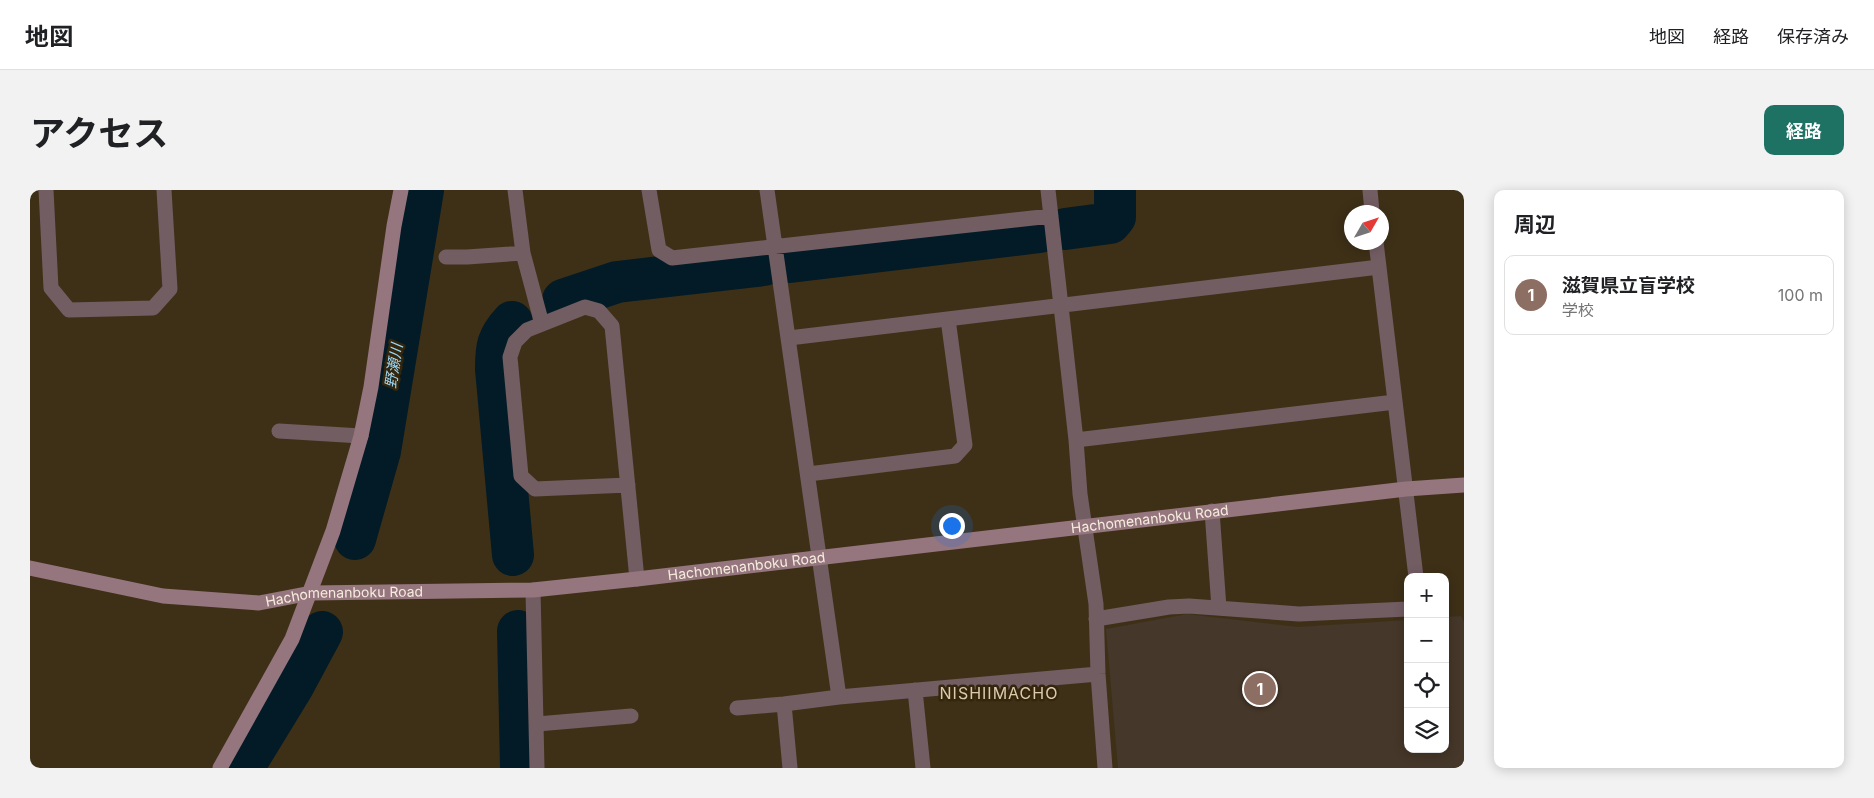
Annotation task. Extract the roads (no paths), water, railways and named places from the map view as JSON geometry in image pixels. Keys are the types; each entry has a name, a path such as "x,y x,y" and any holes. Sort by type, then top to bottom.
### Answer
{"street":[{"path":"46,190 51,288 69,310 153,308 170,290 164,190"},
{"path":"220,768 292,639 333,531 361,436 371,387 394,226 401,190"},
{"path":"515,190 523,253 542,324"},
{"path":"649,190 659,250 672,258 1051,216"},
{"path":"767,190 838,697"},
{"path":"1048,190 1062,306 1080,494 1096,604 1098,674 1105,768"},
{"path":"1370,190 1371,205"},
{"path":"1377,250 1416,573"},
{"path":"446,257 467,258 523,253"},
{"path":"788,338 1379,268"},
{"path":"628,485 535,489 521,476 510,357 514,342 527,330 585,308 599,311 612,326 628,485 637,579"},
{"path":"808,474 955,456 965,445 948,320"},
{"path":"1076,440 1395,402"},
{"path":"279,431 361,436"},
{"name":"Hachomenanboku Road","path":"30,568 163,596 259,603 311,592 533,590 1406,489 1464,485"},
{"path":"1212,511 1219,608"},
{"path":"533,590 537,768"},
{"path":"1096,619 1168,607 1189,606 1299,614 1404,609"},
{"path":"737,708 1098,674"},
{"path":"916,690 923,768"},
{"path":"784,704 790,768"},
{"path":"537,724 631,716"}],"waterway":[{"name":"野瀬川","path":"355,539 380,451 423,190"},
{"path":"1065,229 1110,223 1115,217 1115,190"},
{"path":"790,262 1040,232"},
{"path":"563,300 617,282 764,265"},
{"path":"512,322 500,338 496,355 496,369 513,555"},
{"path":"518,631 521,766"},
{"name":"野瀬川","path":"243,768 293,686 322,632"}],"place":[{"name":"滋賀県立盲学校","path":"1260,689"}],"district":[{"name":"NISHIIMACHO","path":"999,693"}]}
